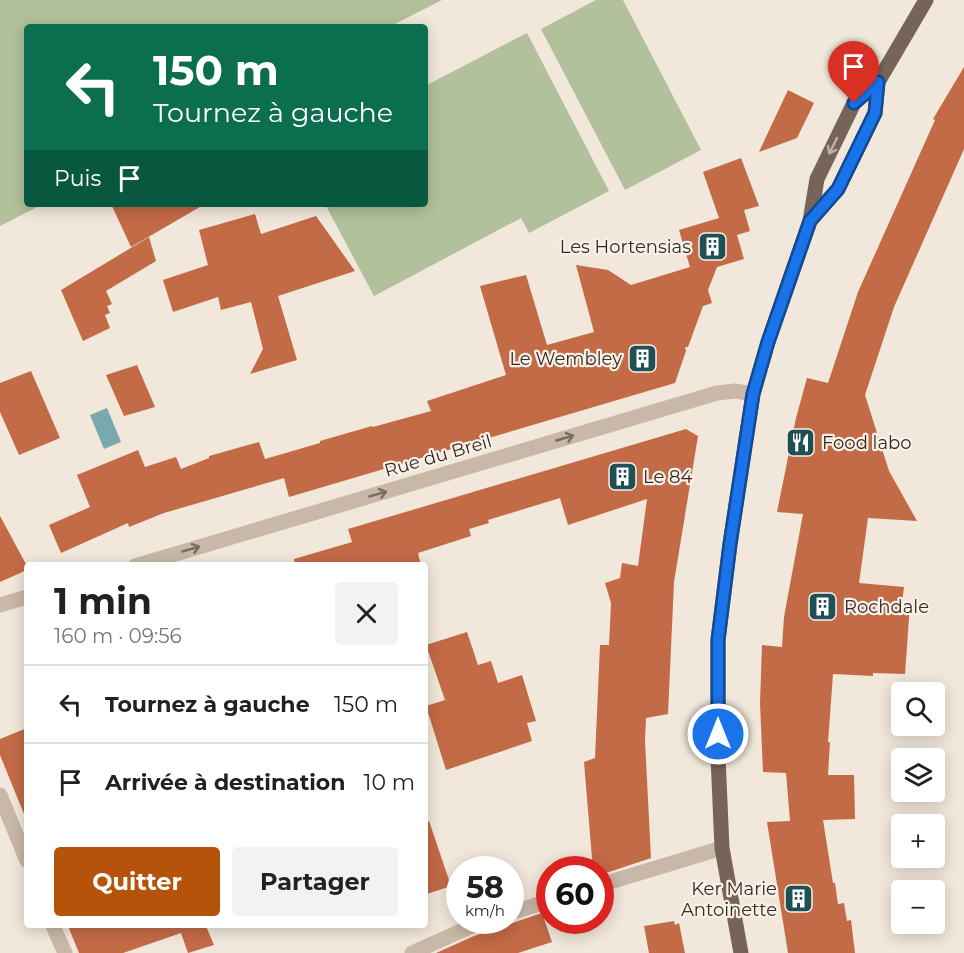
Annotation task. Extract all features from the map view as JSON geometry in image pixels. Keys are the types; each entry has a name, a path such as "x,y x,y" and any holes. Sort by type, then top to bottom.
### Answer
{"main road":[{"path":"741,953 722,848 718,757 718,640 753,394 768,342 810,221 817,179 854,103 878,82 926,0"},
{"path":"810,221 838,189 875,113 878,82"}],"street":[{"name":"Rue du Breil","path":"148,562 717,393 735,391 753,394"},
{"path":"0,605 24,598"},
{"path":"0,795 24,854"},
{"path":"614,881 722,848"},
{"path":"54,928 65,953"},
{"path":"412,953 454,934"}],"green space":[{"path":"0,0 442,0 395,24 24,24 24,207 37,207 0,226"},
{"path":"596,0 623,0 701,150 625,190 541,29"},
{"path":"527,33 609,191 529,233 521,218 374,296 327,207 428,207 428,84"}],"water":[{"path":"107,408 121,442 104,449 90,415"}],"building":[{"path":"964,67 964,149 894,307 865,395 889,471 917,521 868,518 859,583 904,587 902,604 910,604 905,674 873,673 873,676 833,674 828,775 854,775 855,819 823,820 838,904 844,903 847,921 851,920 855,953 788,953 767,822 790,821 786,773 763,772 760,703 762,645 782,647 784,617 803,514 777,512 796,418 807,378 828,383 858,292 935,120 933,119"},
{"path":"788,90 814,103 797,138 759,152"},
{"path":"741,158 759,206 744,210 750,231 737,235 744,259 717,267 708,290 712,303 703,306 688,347 685,347 686,351 675,383 289,497 284,478 164,513 129,527 128,523 61,553 49,525 90,507 77,475 138,450 145,467 176,457 181,469 209,458 209,456 259,442 265,459 320,443 320,441 431,411 427,401 506,375 480,286 526,275 547,345 594,332 576,265 608,270 631,285 690,267 679,230 719,218 703,172"},
{"path":"112,207 200,207 131,247"},
{"path":"255,214 261,234 316,216 355,271 278,296 297,360 250,374 263,349 251,302 221,310 218,297 173,312 163,280 208,265 199,230"},
{"path":"149,237 156,261 106,291 112,304 107,306 110,313 105,315 110,328 83,341 61,290"},
{"path":"137,365 155,407 124,416 106,375"},
{"path":"31,371 60,438 19,455 0,412 0,383"},
{"path":"686,429 698,436 674,582 668,714 646,718 645,741 651,858 614,870 614,856 592,856 584,762 595,758 600,645 609,645 611,603 605,583 620,578 622,563 638,566 647,499 568,525 560,498 488,520 489,523 469,529 471,536 418,553 420,562 294,562 294,559 352,542 348,529"},
{"path":"0,516 25,562 24,571 0,582"},
{"path":"467,632 478,665 491,661 498,683 522,675 536,721 527,723 532,741 446,770 428,712 428,705 445,700 428,651 428,644"},
{"path":"24,729 24,814 0,755 0,739"},
{"path":"429,821 446,871 446,888 428,894"},
{"path":"536,915 536,934 549,934 552,942 518,953 436,953 480,934 524,934 524,919"},
{"path":"674,921 675,925 679,923 685,953 649,953 644,926"},
{"path":"69,928 207,928 214,945 188,953 181,933 123,953 79,953"}],"place":[{"name":"Les Hortensias","path":"712,247"},
{"name":"Le Wembley","path":"643,359"},
{"name":"Food labo","path":"801,443"},
{"name":"Le 84","path":"622,477"},
{"name":"Rochdale","path":"823,607"},
{"name":"Ker Marie Antoinette","path":"798,899"}],"route":[{"path":"718,734 718,640 753,394 768,342 810,221 838,189 875,113 878,82 854,103"}]}
